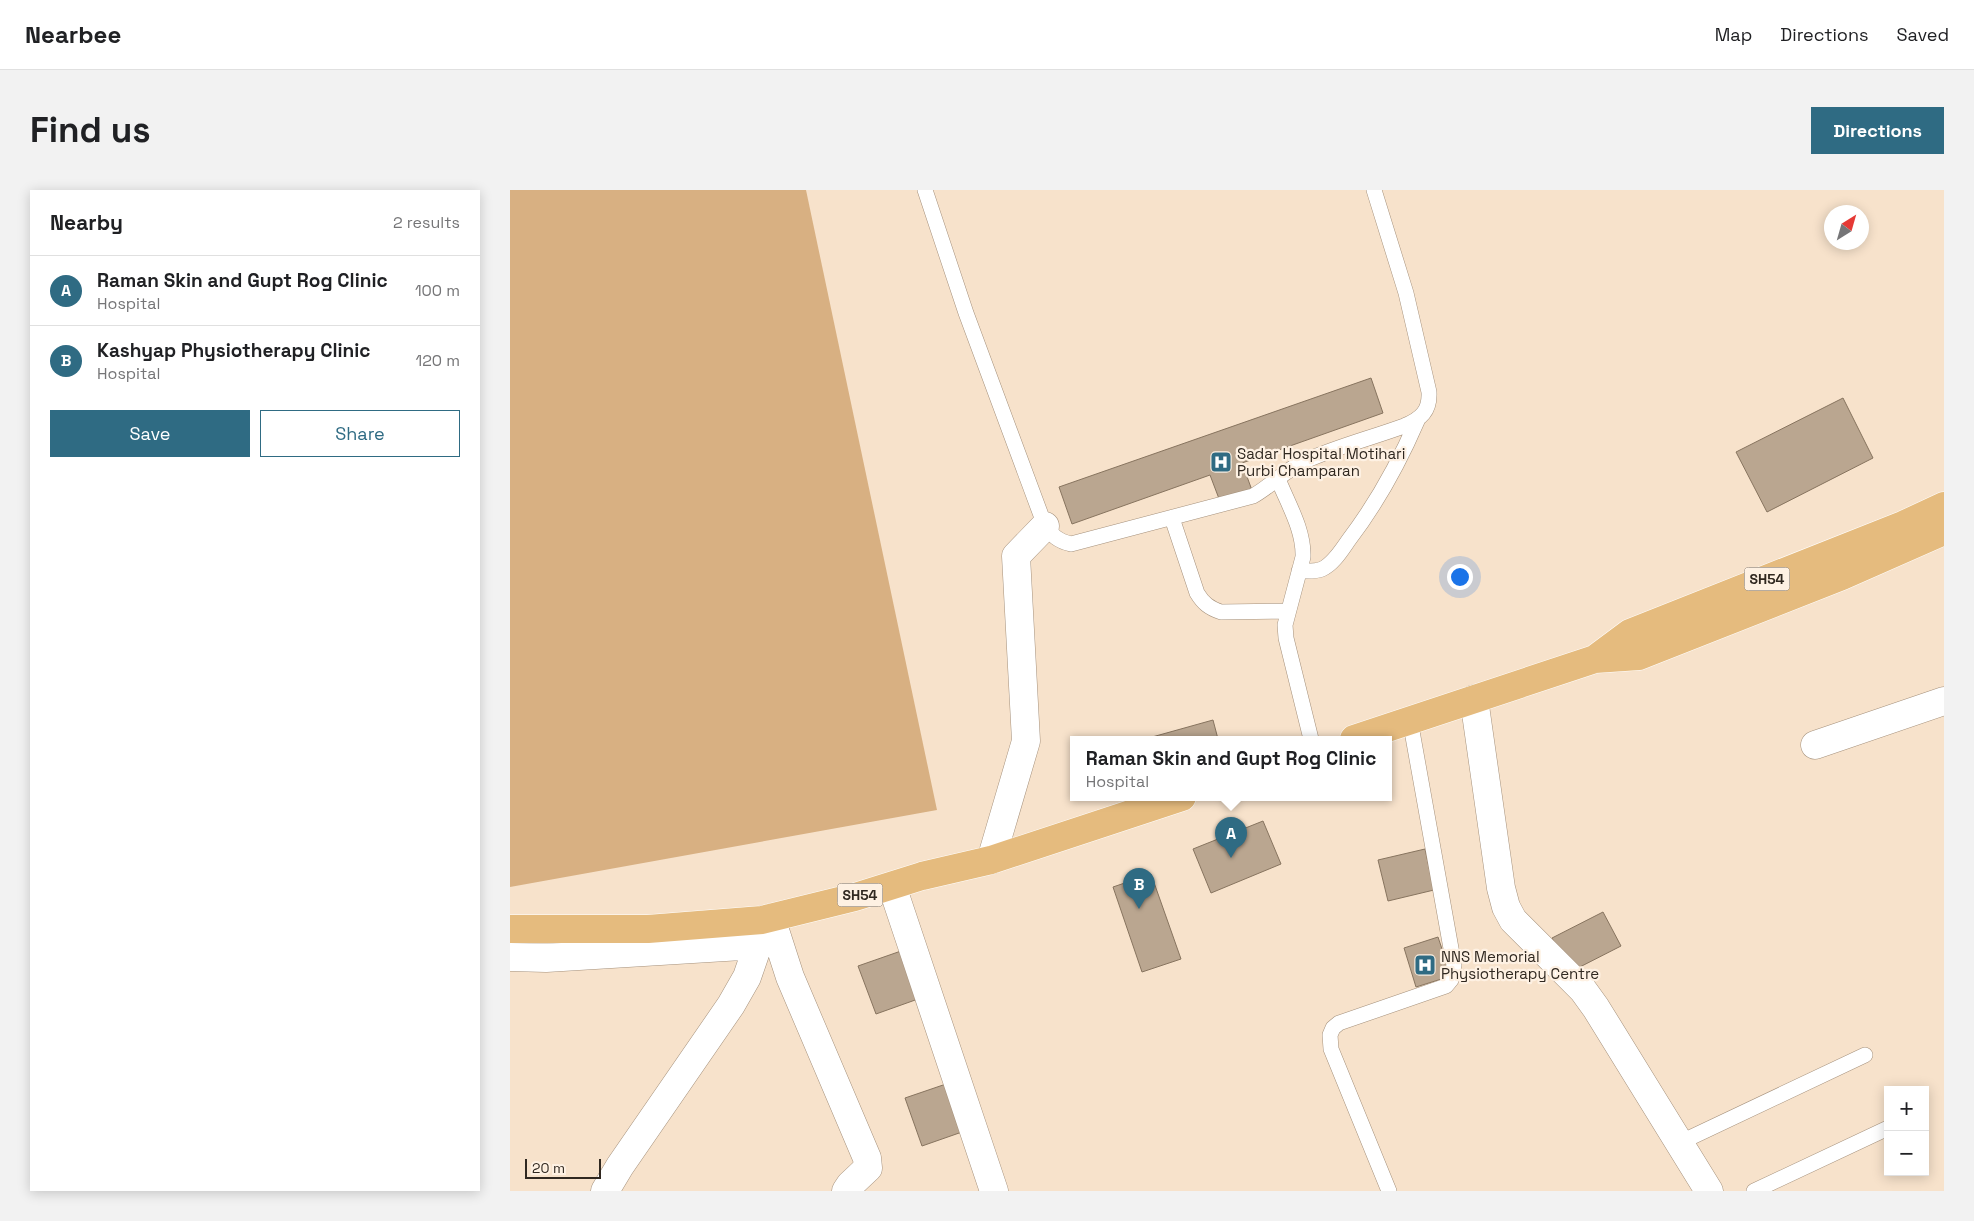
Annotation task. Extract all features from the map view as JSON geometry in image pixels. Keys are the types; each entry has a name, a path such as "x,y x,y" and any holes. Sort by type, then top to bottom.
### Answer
{"main road":[{"name":"SH54","path":"1595,659 1630,633 1903,526 1944,506"},
{"name":"SH54","path":"1363,736 1595,659 1640,656 1842,576 1944,530"},
{"name":"SH54","path":"518,929 764,928 892,886 991,860 1170,801"}],"street":[{"path":"991,860 1026,741 1016,556 1045,526"},
{"path":"1474,699 1501,888 1506,907 1524,934 1583,990 1596,1008 1708,1191"},
{"path":"1815,745 1944,701"},
{"path":"892,886 994,1191"},
{"path":"510,957 546,958 764,928"},
{"path":"605,1191 731,1005 747,977 764,928"},
{"path":"764,928 790,977 867,1158 868,1168 846,1191"}],"lane":[{"path":"925,190 966,313 1045,526 1052,536 1061,542 1071,544 1253,496 1304,462 1416,421"},
{"path":"1299,571 1322,570 1341,551 1385,486 1400,460 1416,421 1427,407 1429,392 1406,293 1374,190"},
{"path":"1278,479 1301,533 1304,546 1303,557 1285,625 1286,638 1310,736"},
{"path":"1172,518 1197,593 1202,602 1220,612 1288,611"},
{"path":"1389,1191 1331,1049 1330,1036 1333,1028 1344,1021 1446,986 1454,973 1410,720"},
{"path":"1679,1143 1865,1055"},
{"path":"1754,1191 1884,1130"}],"shaded area":[{"path":"510,190 806,190 937,810 510,887"}],"building":[{"path":"1371,378 1383,413 1242,463 1253,493 1221,504 1210,475 1072,524 1059,487"},
{"path":"1843,398 1873,458 1767,512 1736,452"},
{"path":"1213,720 1217,736 1156,736"},
{"path":"1263,821 1281,864 1211,893 1193,849"},
{"path":"1425,849 1434,890 1388,901 1378,860"},
{"path":"1151,874 1181,959 1142,972 1113,887"},
{"path":"1603,912 1621,946 1570,972 1552,938"},
{"path":"1438,937 1451,976 1416,987 1404,948"},
{"path":"901,951 918,999 876,1014 858,966"},
{"path":"946,1084 962,1132 922,1146 905,1098"}],"place":[{"name":"Sadar Hospital Motihari Purbi Champaran","path":"1221,462"},
{"name":"Raman Skin and Gupt Rog Clinic","path":"1231,858"},
{"name":"Kashyap Physiotherapy Clinic","path":"1139,909"},
{"name":"NNS Memorial Physiotherapy Centre","path":"1425,965"}]}
